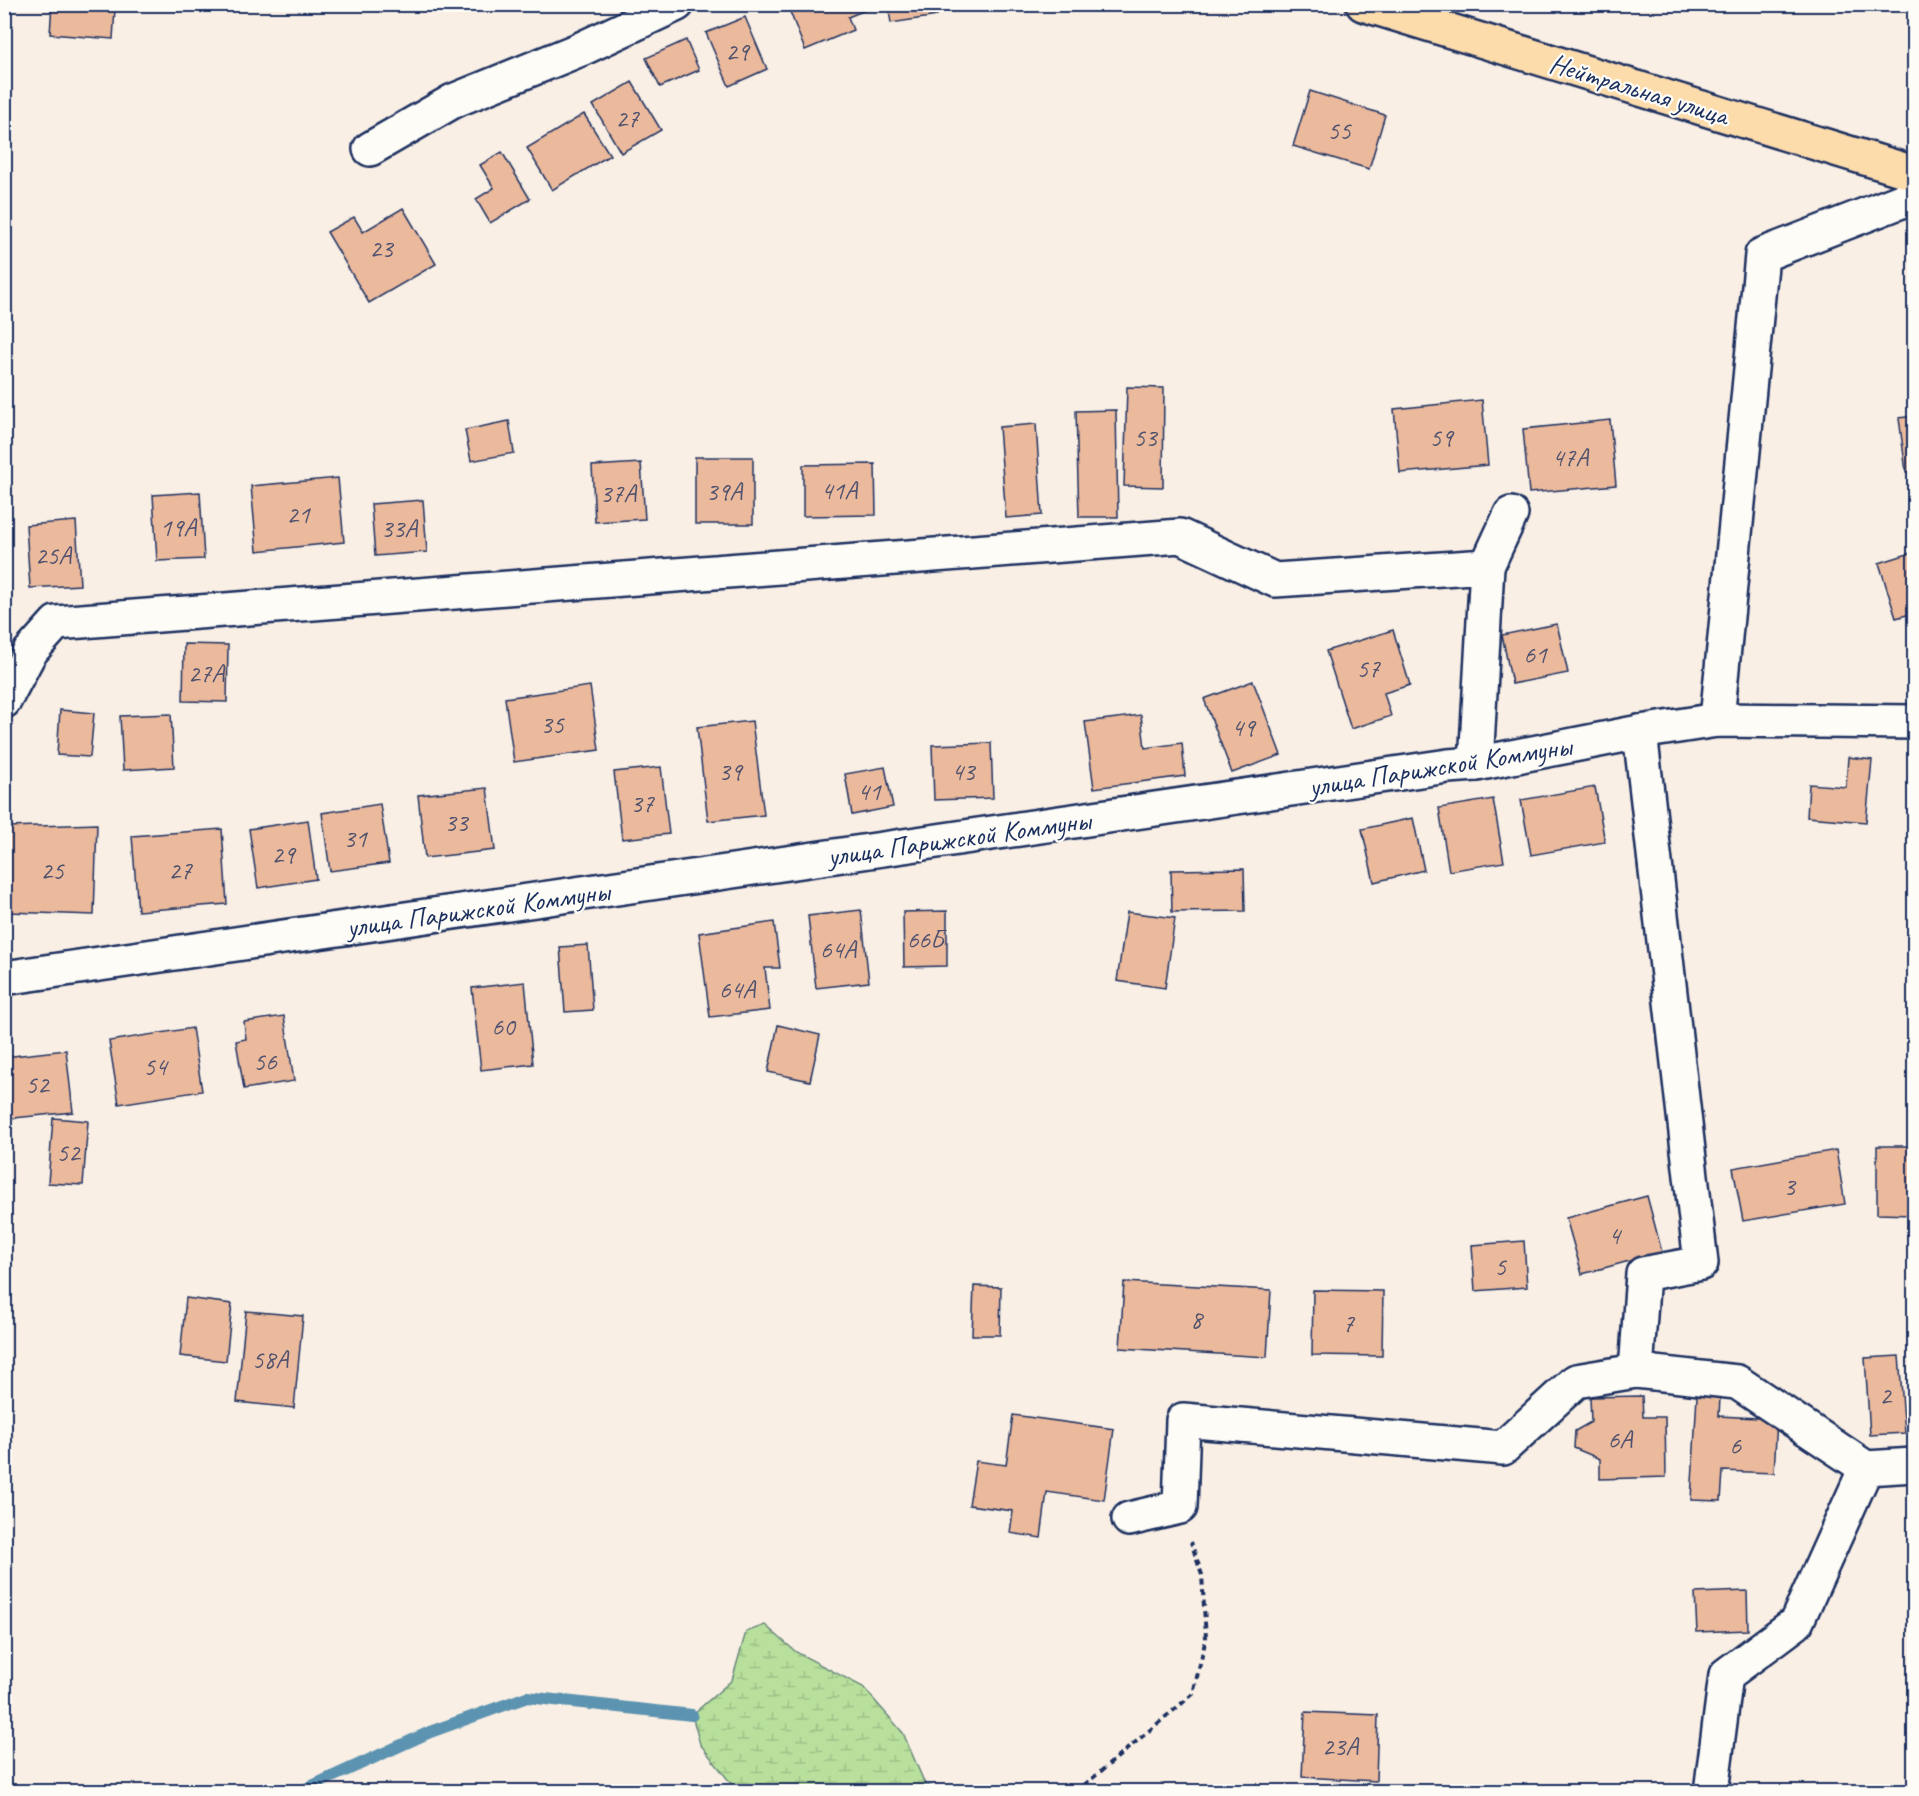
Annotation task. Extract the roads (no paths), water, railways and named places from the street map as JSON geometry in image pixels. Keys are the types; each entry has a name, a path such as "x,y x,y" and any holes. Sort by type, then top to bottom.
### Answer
{"main road":[{"name":"Нейтральная улица","path":"1363,4 1914,173"}],"street":[{"path":"370,149 453,101 581,49 677,4"},
{"path":"1717,720 1762,255 1914,196"},
{"path":"1476,764 1487,566 1511,514"},
{"path":"4,701 30,652 56,624 1180,536 1275,580 1487,566"},
{"name":"улица Парижской Коммуны","path":"4,978 1448,766 1476,764 1640,732 1717,720 1914,722"},
{"path":"1636,1371 1643,1274 1701,1263 1640,732"},
{"path":"1129,1519 1180,1507 1183,1420 1503,1448 1576,1381 1636,1371 1737,1382 1866,1468 1914,1465"},
{"path":"1711,1791 1726,1675 1796,1623 1866,1468"}],"waterway":[{"path":"299,1792 430,1732 527,1697 692,1715"}]}
